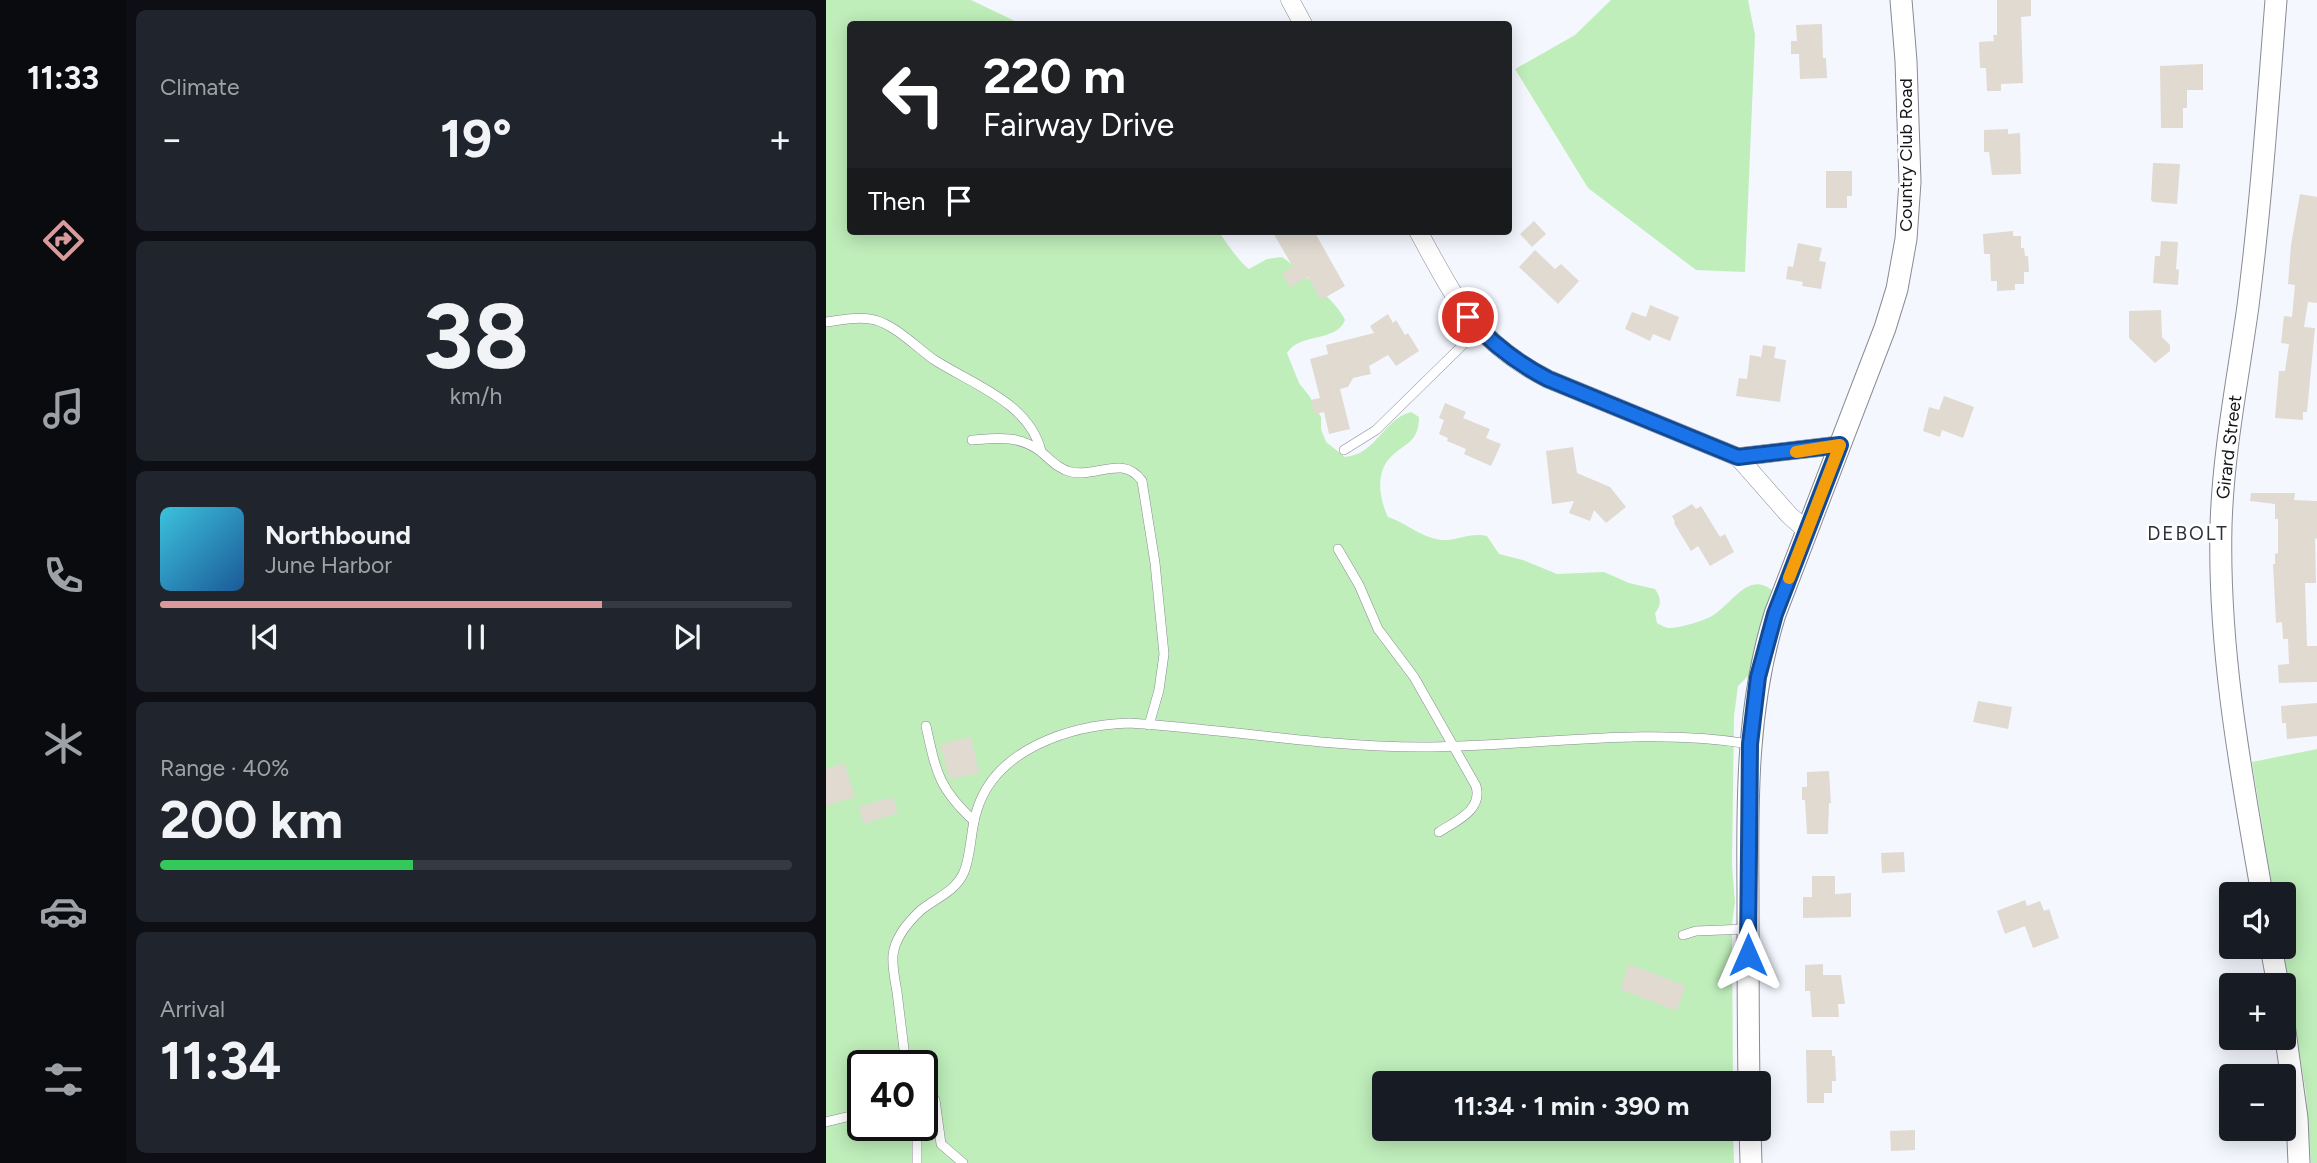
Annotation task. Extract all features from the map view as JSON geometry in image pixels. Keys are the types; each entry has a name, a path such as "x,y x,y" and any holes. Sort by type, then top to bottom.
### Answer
{"street":[{"path":"1290,0 1301,21"},
{"name":"Country Club Road","path":"1749,1071 1750,744 1755,701 1765,644 1885,328 1897,289 1906,239 1910,182 1901,0"},
{"name":"Girard Street","path":"2260,882 2233,711 2222,579 2221,526 2226,460 2260,202 2276,0"},
{"path":"1420,235 1454,297 1479,329 1525,367 1548,379 1738,457 1789,515 1807,531"},
{"path":"1738,457 1840,445"},
{"path":"2288,1050 2297,1118 2299,1163"},
{"path":"1750,1141 1751,1163"}],"lane":[{"path":"826,322 869,319 886,326 933,359 1004,402 1035,433 1041,452"},
{"path":"1344,450 1376,430 1479,329"},
{"path":"972,440 1009,438 1027,443 1057,466 1073,473 1117,467 1134,472 1142,481 1155,563 1164,654 1159,690 1149,724"},
{"path":"1338,549 1359,585 1378,629 1414,677 1476,786 1477,801 1470,811 1438,832"},
{"path":"904,1050 894,964 895,947 908,924 955,887 961,878 969,854 974,821 985,791 995,778 1025,752 1058,735 1109,724 1149,724 1358,746 1453,746 1647,735 1716,738 1750,744"},
{"path":"926,726 942,786 974,821"},
{"path":"1683,935 1696,931 1748,929"},
{"path":"826,1122 847,1117"},
{"path":"938,1124 941,1144 963,1163"},
{"path":"916,1141 917,1163"}],"green space":[{"path":"826,0 971,0 1015,21 847,21 847,235 1222,235 1249,269 1267,259 1282,257 1326,295 1345,320 1334,332 1300,342 1287,353 1299,383 1321,417 1321,429 1326,442 1345,457 1356,455 1372,444 1401,416 1411,412 1419,417 1413,438 1389,459 1382,472 1381,495 1388,517 1436,539 1487,536 1499,554 1523,560 1557,574 1604,572 1629,583 1655,589 1660,601 1655,613 1657,623 1667,628 1685,626 1711,616 1750,586 1765,586 1774,592 1750,674 1738,686 1734,716 1733,1071 1372,1071 1372,1141 1733,1141 1734,1163 826,1163"},
{"path":"1611,0 1748,0 1755,35 1745,272 1696,270 1588,188 1515,69 1575,35"},
{"path":"2317,749 2317,1163 2311,1163 2306,1093 2296,1032 2296,973 2286,973 2284,959 2296,959 2296,882 2271,882 2252,762"}],"building":[{"path":"1997,0 2031,0 2031,16 2021,17 2023,83 2001,84 2001,91 1987,91 1986,68 1980,68 1979,42 1994,41 1993,35 1997,35"},
{"path":"1822,24 1823,58 1826,58 1827,78 1800,79 1799,54 1791,54 1791,41 1797,41 1796,25"},
{"path":"2203,64 2203,90 2187,90 2183,128 2161,128 2160,66"},
{"path":"2008,129 2008,134 2020,133 2021,174 1992,175 1989,152 1984,152 1984,130"},
{"path":"2153,163 2180,164 2177,204 2151,200"},
{"path":"1826,171 1852,171 1852,196 1847,196 1847,208 1826,208"},
{"path":"2300,194 2317,197 2317,303 2308,302 2304,327 2315,328 2307,412 2303,412 2303,420 2275,418 2279,371 2285,371 2289,344 2281,343 2284,316 2292,317 2295,285 2288,284 2291,245"},
{"path":"1534,221 1546,234 1532,247 1520,234"},
{"path":"2013,231 2013,236 2021,236 2021,248 2024,248 2025,256 2028,256 2029,272 2024,272 2024,284 2015,284 2015,290 1997,291 1997,281 1991,281 1990,254 1984,254 1983,234"},
{"path":"1274,235 1316,235 1345,286 1321,300 1308,277 1290,287 1282,273 1293,267"},
{"path":"2161,241 2178,242 2178,285 2153,283 2155,256 2160,256"},
{"path":"1798,243 1822,248 1819,261 1826,262 1821,289 1802,286 1803,282 1786,279 1788,266 1793,267"},
{"path":"1535,250 1555,269 1561,264 1579,281 1558,304 1519,267"},
{"path":"1650,305 1679,317 1670,341 1653,334 1650,341 1625,329 1632,312 1646,317"},
{"path":"2161,310 2162,337 2170,345 2170,351 2155,363 2129,338 2129,311"},
{"path":"1388,314 1393,323 1396,320 1405,335 1408,333 1419,351 1396,366 1388,355 1369,366 1371,374 1353,378 1348,387 1340,389 1350,429 1329,434 1324,412 1315,414 1311,400 1320,398 1310,359 1328,354 1326,345 1374,333 1370,326"},
{"path":"1763,345 1776,347 1774,358 1786,360 1780,402 1736,396 1739,378 1747,379 1750,355 1761,357"},
{"path":"1944,396 1974,407 1963,438 1942,430 1940,437 1923,431 1929,407 1939,410"},
{"path":"1445,403 1466,412 1463,418 1490,429 1486,438 1501,444 1491,466 1464,454 1466,449 1447,441 1448,438 1439,434 1444,420 1439,418"},
{"path":"1573,447 1577,473 1610,487 1626,507 1606,523 1594,510 1590,521 1569,513 1574,501 1552,504 1546,451"},
{"path":"2251,493 2295,493 2294,500 2317,501 2316,583 2305,583 2307,646 2317,646 2317,682 2279,683 2278,665 2289,664 2288,639 2283,639 2282,622 2276,623 2273,564 2275,554 2278,553 2278,519 2275,519 2275,504 2250,501"},
{"path":"1692,504 1696,509 1701,506 1720,537 1725,534 1734,552 1710,566 1698,546 1691,551 1674,523 1672,516"},
{"path":"1978,701 2012,707 2008,729 1973,722"},
{"path":"2317,703 2317,736 2287,739 2281,706"},
{"path":"971,737 979,773 949,779 940,744"},
{"path":"844,763 855,797 826,806 826,769"},
{"path":"1829,771 1831,803 1828,834 1807,834 1802,787 1807,787 1807,772"},
{"path":"893,797 898,813 864,824 858,807"},
{"path":"1904,852 1905,872 1882,873 1881,853"},
{"path":"1812,876 1835,876 1835,894 1851,893 1851,917 1803,918 1803,897 1812,897"},
{"path":"2025,900 2027,906 2040,901 2044,911 2049,909 2059,938 2033,948 2025,926 2005,934 1997,911"},
{"path":"1629,964 1686,986 1676,1011 1620,989"},
{"path":"1823,964 1823,975 1841,975 1845,1004 1838,1004 1839,1017 1812,1017 1810,991 1805,991 1805,965"},
{"path":"1806,1050 1832,1050 1832,1056 1835,1056 1836,1081 1832,1081 1832,1093 1824,1093 1824,1103 1807,1103"},
{"path":"1915,1130 1915,1150 1891,1151 1890,1131"}],"slow traffic":[{"path":"1789,578 1840,445 1796,452"}],"district":[{"name":"DEBOLT","path":"2188,533"}],"route":[{"path":"1468,317 1491,341 1525,367 1548,379 1738,457 1840,445 1775,614 1758,677 1750,744 1748,955"}]}
